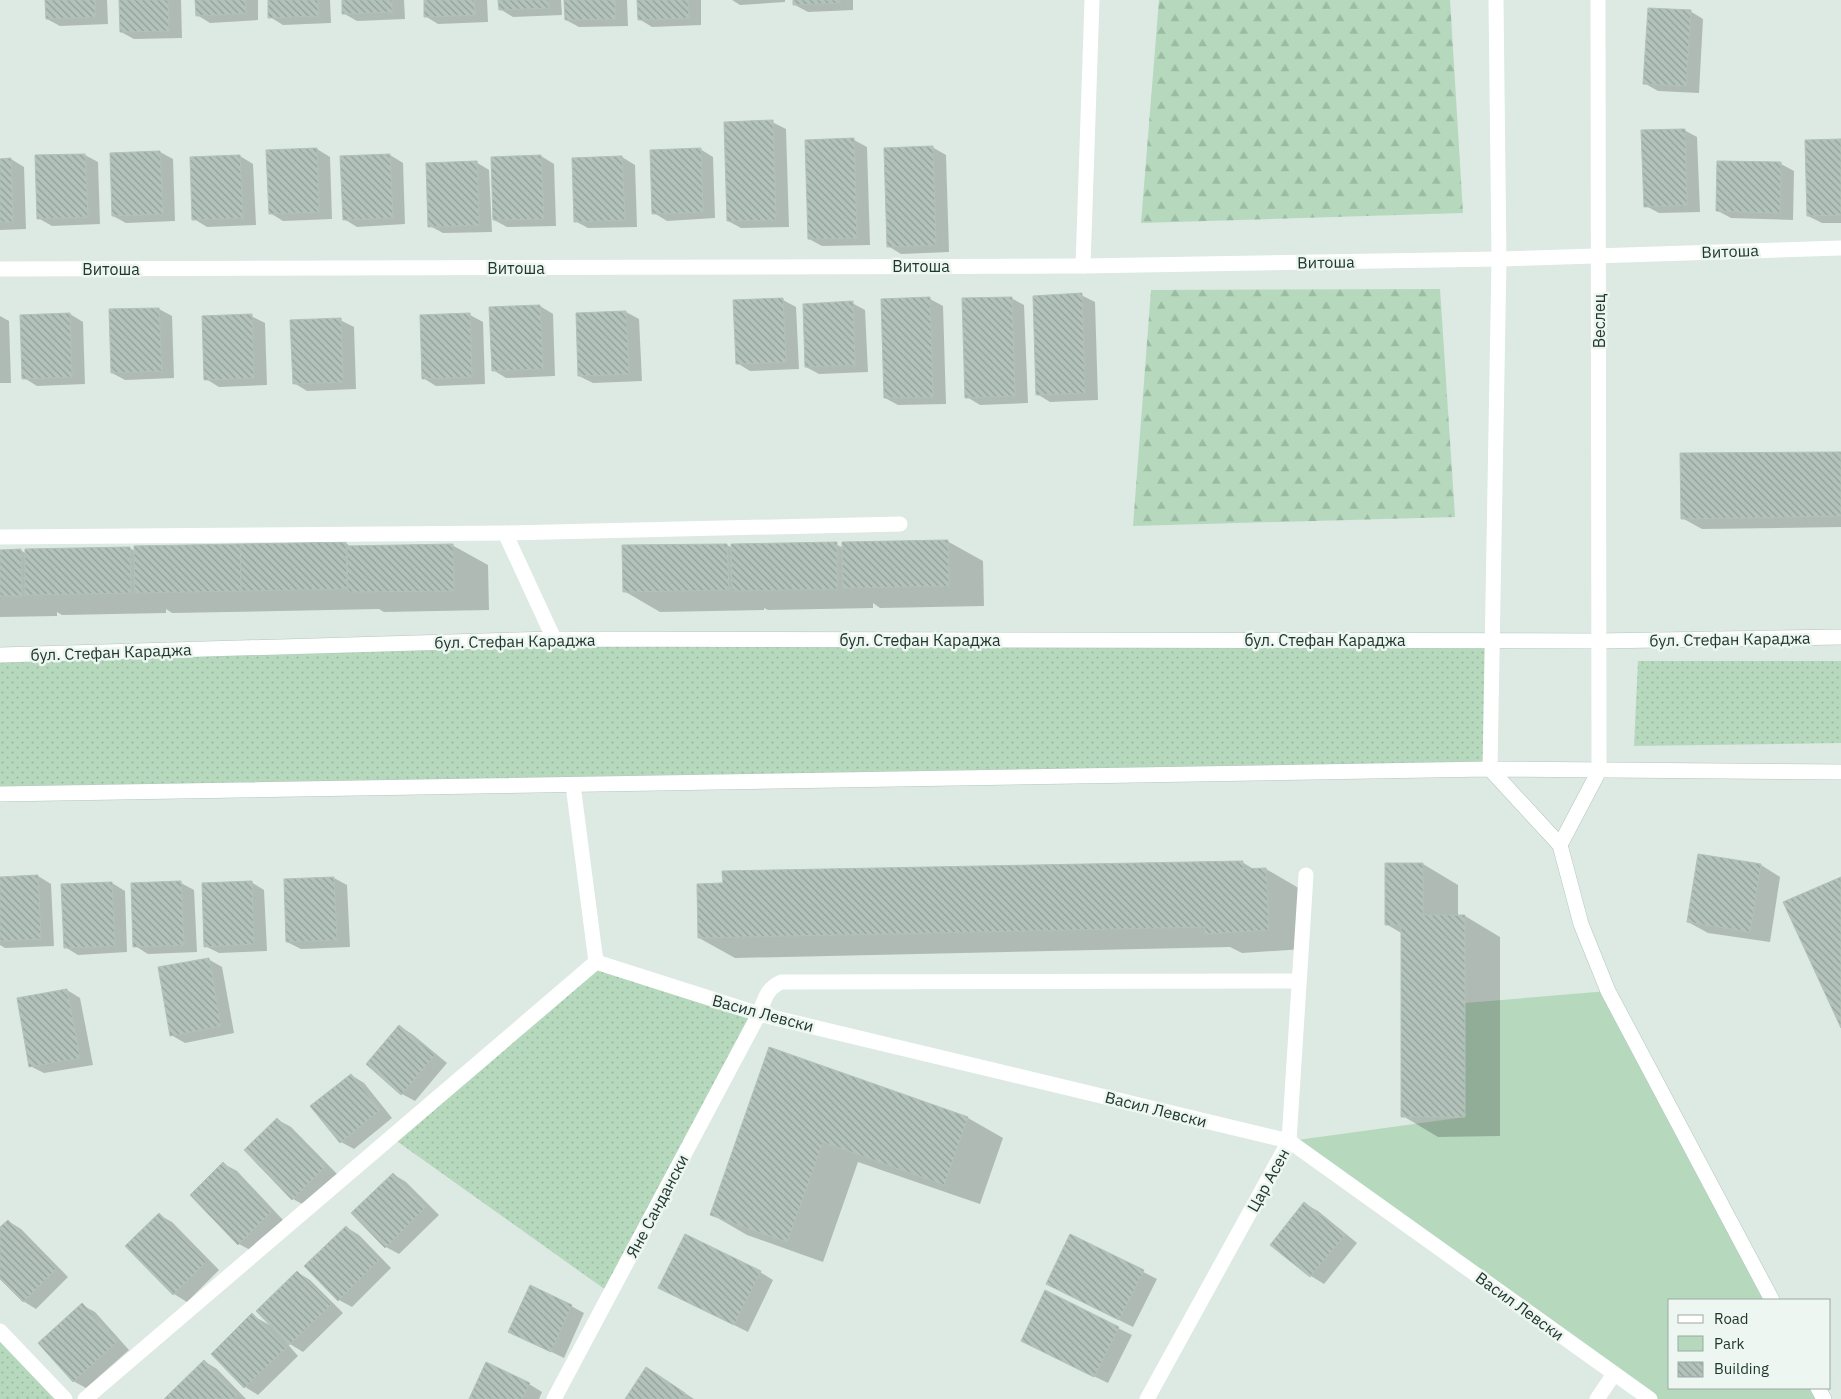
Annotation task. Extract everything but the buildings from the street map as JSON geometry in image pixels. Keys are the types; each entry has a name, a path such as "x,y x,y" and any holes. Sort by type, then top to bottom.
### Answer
{"street":[{"path":"1083,266 1092,0"},
{"path":"1496,0 1499,259 1490,769 1560,844 1581,924 1608,991 1771,1299"},
{"name":"Веслец","path":"1598,0 1599,771"},
{"name":"Витоша","path":"0,270 1083,266 1499,259 1841,248"},
{"path":"0,537 505,533 900,524"},
{"path":"505,533 554,639"},
{"name":"бул. Стефан Караджа","path":"0,655 554,639 1598,641 1841,638"},
{"path":"0,794 1490,769 1841,772"},
{"path":"1560,844 1599,771"},
{"path":"85,1399 596,962 573,785"},
{"name":"Цар Асен","path":"1147,1399 1290,1141 1298,981 1306,875"},
{"name":"Васил Левски","path":"596,962 759,1014 1290,1141 1650,1399"},
{"name":"Яне Сандански","path":"554,1399 759,1014 767,993 772,986 781,982 1298,981"},
{"path":"0,1331 65,1399"},
{"path":"1597,1399 1614,1374"}],"green space":[{"path":"1159,0 1450,0 1463,213 1141,223"},
{"path":"1440,289 1455,517 1133,526 1151,290"},
{"path":"554,639 1493,641 1490,769 0,794 0,655"},
{"path":"1638,661 1841,661 1841,743 1634,746"},
{"path":"596,962 759,1014 610,1293 391,1137"},
{"path":"1608,991 1771,1299 1668,1299 1668,1389 1819,1389 1824,1399 1650,1399 1290,1141 1465,1117 1465,1003"},
{"path":"0,1331 65,1399 0,1399"}]}
